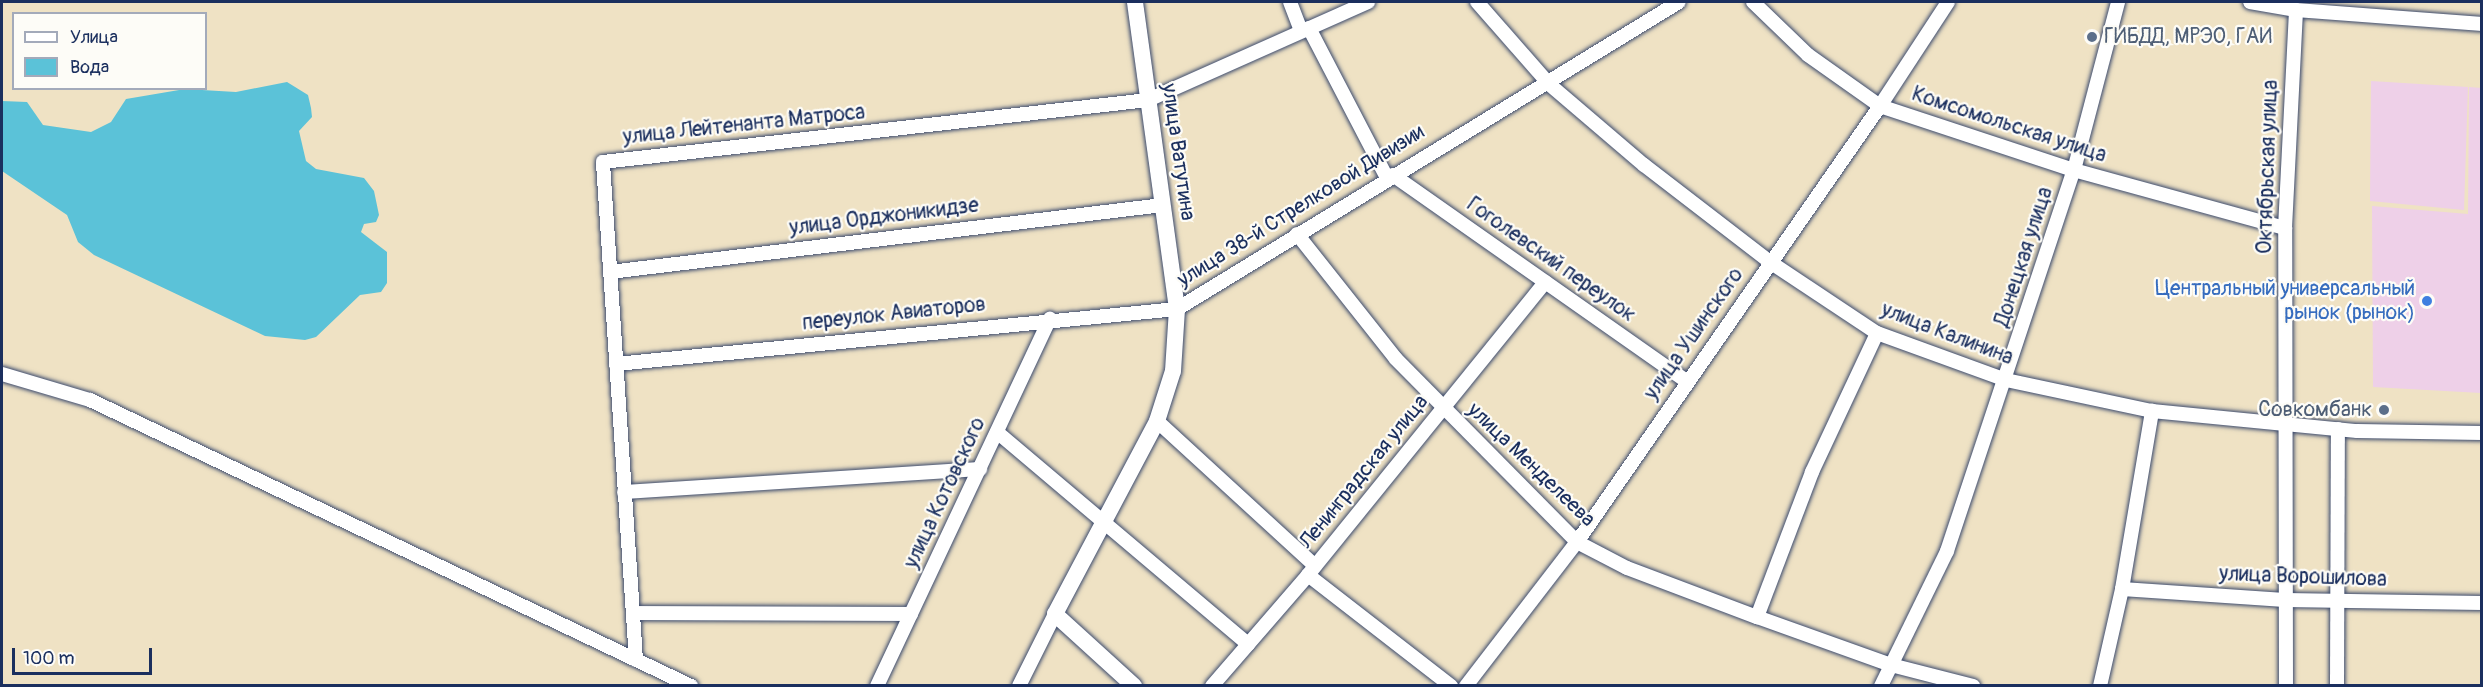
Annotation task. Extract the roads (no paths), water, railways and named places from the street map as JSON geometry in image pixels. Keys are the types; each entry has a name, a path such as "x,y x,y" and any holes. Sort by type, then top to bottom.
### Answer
{"main road":[{"name":"улица Ватутина","path":"1136,2 1177,309"},
{"name":"улица 38-й Стрелковой Дивизии","path":"1055,614 1157,421 1173,371 1177,309"},
{"path":"1055,614 1134,686"}],"street":[{"name":"Гоголевский переулок","path":"1290,2 1390,176 1686,381"},
{"name":"улица Лейтенанта Матроса","path":"636,660 603,162 1148,100 1368,2"},
{"name":"улица Калинина","path":"1477,2 1549,84 1644,165 1770,262 1877,333 2006,380 2152,411 2338,429 2481,434"},
{"name":"улица 38-й Стрелковой Дивизии","path":"1177,309 1390,176 1549,84 1679,2"},
{"name":"Комсомольская улица","path":"1753,2 1808,55 1880,106 2074,170 2285,228"},
{"name":"улица Ушинского","path":"1466,686 1576,542 1686,381 1880,106 1948,2"},
{"name":"Донецкая улица","path":"1881,686 1947,551 2006,380 2074,170 2118,2"},
{"path":"2250,2 2296,10 2481,24"},
{"name":"Октябрьская улица","path":"2286,686 2283,424 2285,228 2296,10"},
{"name":"улица Орджоникидзе","path":"610,272 1163,205"},
{"name":"улица Менделеева","path":"1297,234 1396,359 1576,542 1627,568 1757,617 1891,665 1973,686"},
{"name":"Ленинградская улица","path":"1212,686 1311,571 1545,282"},
{"name":"переулок Авиаторов","path":"616,364 1050,319 1177,309"},
{"name":"улица Котовского","path":"877,686 1050,319"},
{"path":"1757,617 1812,472 1877,333"},
{"path":"2,374 90,400 691,686"},
{"path":"2100,686 2122,589 2152,411"},
{"path":"1157,421 1311,571 1451,686"},
{"path":"2337,686 2338,429"},
{"path":"997,432 1248,644"},
{"path":"624,492 980,469"},
{"name":"улица Ворошилова","path":"2122,589 2285,600 2481,603"},
{"path":"633,613 911,614"},
{"name":"улица 38-й Стрелковой Дивизии","path":"1019,686 1055,614"}],"water":[{"path":"287,82 308,95 312,117 299,131 306,161 316,169 364,178 374,191 379,215 376,222 364,224 361,232 387,252 387,283 381,292 360,295 316,337 305,340 265,336 94,255 78,242 67,215 2,171 2,101 27,102 43,125 91,132 111,122 126,99 179,90 236,92"}],"place":[{"name":"ГИБДД, МРЭО, ГАИ","path":"2092,37"},
{"name":"Центральный универсальный рынок (рынок)","path":"2427,301"},
{"name":"Совкомбанк","path":"2384,410"}]}
